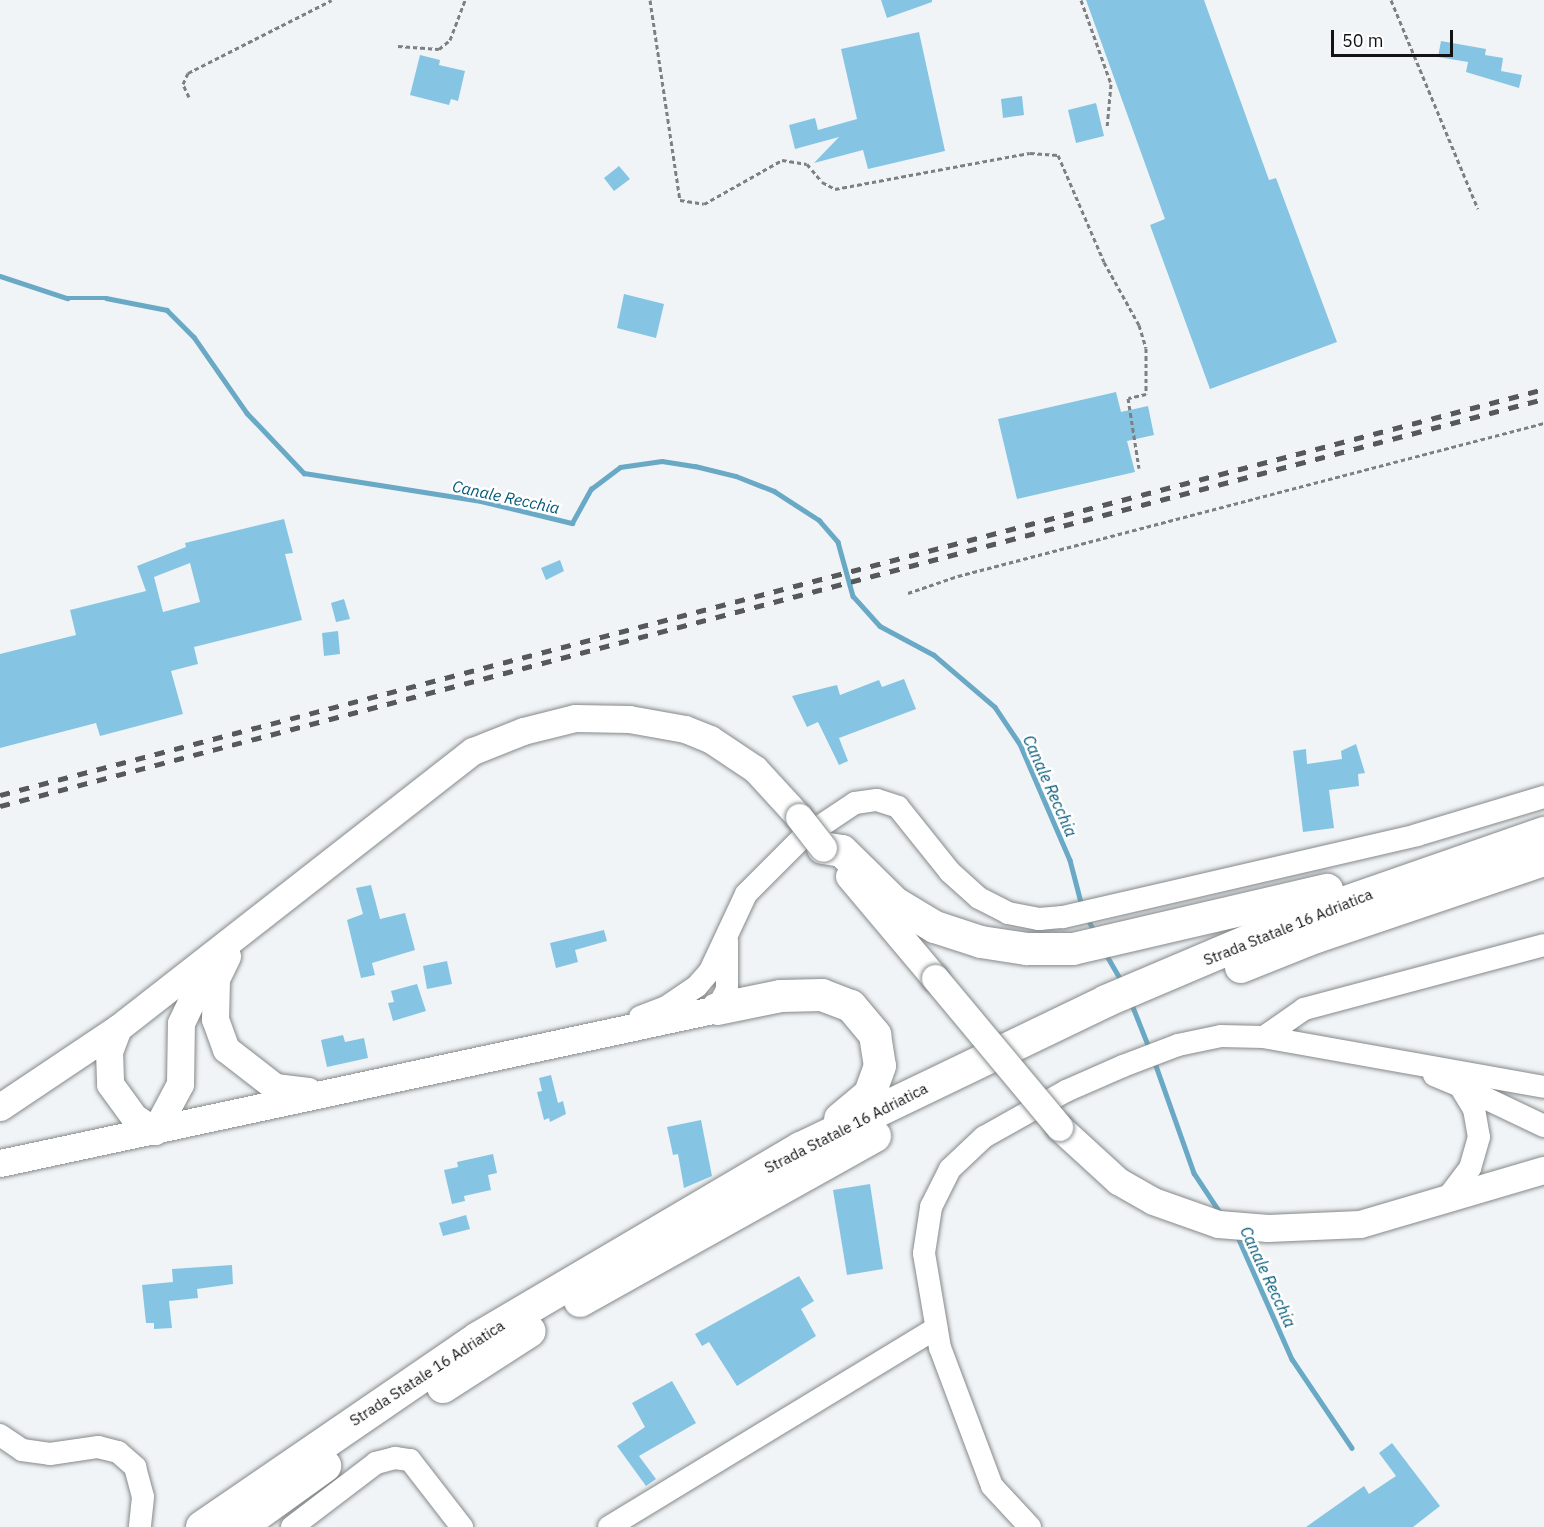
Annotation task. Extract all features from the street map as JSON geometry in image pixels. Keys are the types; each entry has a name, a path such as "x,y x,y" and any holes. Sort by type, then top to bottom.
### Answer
{"highway":[{"path":"823,848 842,851 895,903 935,927 981,942 1027,949 1073,949 1306,896 1544,817"},
{"name":"Strada Statale 16 Adriatica","path":"202,1527 478,1338 801,1148 1148,994 1311,914 1544,833"},
{"name":"Strada Statale 16 Adriatica","path":"1148,994 1544,860"},
{"path":"717,1009 781,996 822,995 851,1006 875,1035 880,1066 870,1094 801,1148"},
{"name":"Strada Statale 16 Adriatica","path":"240,1527 367,1436 557,1314 812,1168 1111,1010"}],"main road":[{"path":"0,1107 118,1028 216,954 473,751 523,731 575,718 629,719 685,729 710,739 755,769 799,817 1059,1127 1118,1182 1153,1201 1218,1224 1268,1227 1360,1224 1544,1170"},
{"path":"237,936 216,979 215,1019 226,1049 275,1087 339,1090"},
{"path":"155,1131 180,1084 181,1023 192,993 216,954"},
{"path":"0,1163 155,1131 604,1030 717,1009"},
{"path":"118,1028 109,1051 110,1084 134,1117 155,1131"}],"street":[{"path":"604,1030 666,1007 697,986 710,971 746,894 801,838 855,803 877,800 898,807 950,872 979,898 1008,913 1039,919 1063,917 1417,835 1544,797"},
{"path":"717,1009 727,989 727,936"},
{"path":"1264,1037 1304,1009 1544,945"},
{"path":"710,971 709,992 717,1009"},
{"path":"1030,1527 992,1486 936,1328 924,1253 931,1207 950,1169 984,1137 1066,1091 1123,1066 1178,1045 1221,1036 1264,1037 1413,1066 1544,1087"},
{"path":"1413,1066 1544,1126"},
{"path":"1446,1200 1470,1168 1479,1137 1474,1109 1460,1086"},
{"path":"609,1527 936,1328"},
{"path":"0,1435 22,1450 51,1454 98,1446 118,1452 135,1467 143,1497 141,1527"},
{"path":"292,1527 376,1463 395,1458 410,1460 462,1527"}],"path":[{"path":"189,97 183,84 188,73 332,0"},
{"path":"398,46 439,50 450,40 465,0"},
{"path":"650,0 680,201 704,204 782,160 807,164 822,182 834,189 1030,153 1058,155 1104,262 1139,325 1146,348 1146,394 1128,398 1139,468"},
{"path":"1081,0 1111,84 1107,128"},
{"path":"1391,0 1478,209"},
{"path":"908,593 958,576 1544,423"}],"building":[{"path":"881,0 932,0 932,2 887,18"},
{"path":"1086,0 1204,0 1269,180 1276,178 1337,342 1210,389 1150,225 1165,219"},
{"path":"919,32 945,151 868,169 863,150 814,163 839,137 795,149 789,125 815,118 818,130 857,119 841,49"},
{"path":"1441,41 1486,49 1485,55 1503,58 1501,71 1522,75 1519,88 1466,72 1468,62 1438,57"},
{"path":"420,55 440,60 439,65 465,71 458,101 451,99 449,105 410,95"},
{"path":"1022,96 1024,115 1003,118 1001,99"},
{"path":"1096,103 1104,136 1076,143 1068,110"},
{"path":"619,166 630,179 614,191 604,178"},
{"path":"624,294 664,304 656,338 617,328"},
{"path":"1116,392 1121,412 1148,406 1154,435 1127,441 1135,472 1017,499 998,419"},
{"path":"284,519 293,553 285,554 302,620 194,647 198,664 171,671 183,714 100,736 96,723 0,748 0,654 76,635 70,610 146,591 137,566 186,547 185,543","holes":["190,563 200,602 163,612 154,577"]},
{"path":"560,560 564,571 546,580 541,568"},
{"path":"344,599 350,619 336,622 331,603"},
{"path":"338,631 340,654 324,656 322,633"},
{"path":"904,679 916,709 839,738 848,761 839,765 818,722 807,727 792,696 837,685 840,695 879,680 882,687"},
{"path":"1356,744 1365,773 1358,774 1359,786 1329,790 1334,828 1303,832 1293,751 1306,749 1307,764 1342,759 1341,751"},
{"path":"371,885 380,919 405,913 415,950 372,963 375,975 361,978 347,920 363,914 356,888"},
{"path":"604,930 607,941 575,950 578,962 556,968 550,943"},
{"path":"447,961 452,984 427,989 423,966"},
{"path":"417,984 426,1011 393,1021 388,1003 394,1002 391,991"},
{"path":"343,1035 345,1042 364,1038 368,1058 327,1067 321,1040"},
{"path":"551,1075 558,1103 563,1101 566,1114 550,1122 549,1118 544,1120 537,1092 542,1091 539,1078"},
{"path":"701,1120 712,1176 684,1188 678,1154 673,1155 667,1127"},
{"path":"493,1154 497,1173 488,1175 491,1190 464,1196 465,1201 452,1204 444,1170 458,1167 457,1162"},
{"path":"870,1184 883,1269 847,1275 833,1190"},
{"path":"466,1215 470,1229 443,1236 439,1223"},
{"path":"232,1265 233,1284 197,1289 198,1298 169,1301 172,1328 154,1329 154,1323 146,1323 142,1285 173,1282 172,1269"},
{"path":"799,1276 814,1301 801,1309 816,1336 737,1386 709,1342 702,1346 695,1334"},
{"path":"672,1381 696,1423 639,1456 656,1479 646,1486 617,1446 645,1427 632,1403"},
{"path":"1392,1443 1440,1506 1413,1527 1306,1527 1364,1486 1369,1494 1396,1476 1379,1453"}],"waterway":[{"name":"Canale Recchia","path":"0,276 67,298 106,298 167,310 194,337 247,413 304,473 481,501 572,523 591,489 620,467 662,461 695,466 736,476 774,491 819,520 838,542 853,596 880,626 934,655 995,707 1020,744 1070,860 1082,906"},
{"name":"Canale Recchia","path":"1087,917 1095,933"},
{"name":"Canale Recchia","path":"1106,954 1123,983"},
{"name":"Canale Recchia","path":"1131,1002 1150,1050"},
{"name":"Canale Recchia","path":"1154,1060 1194,1173 1221,1214"},
{"name":"Canale Recchia","path":"1237,1235 1292,1359 1352,1448"}],"railway":[{"path":"0,795 1544,389"},
{"path":"0,806 1544,399"}]}
